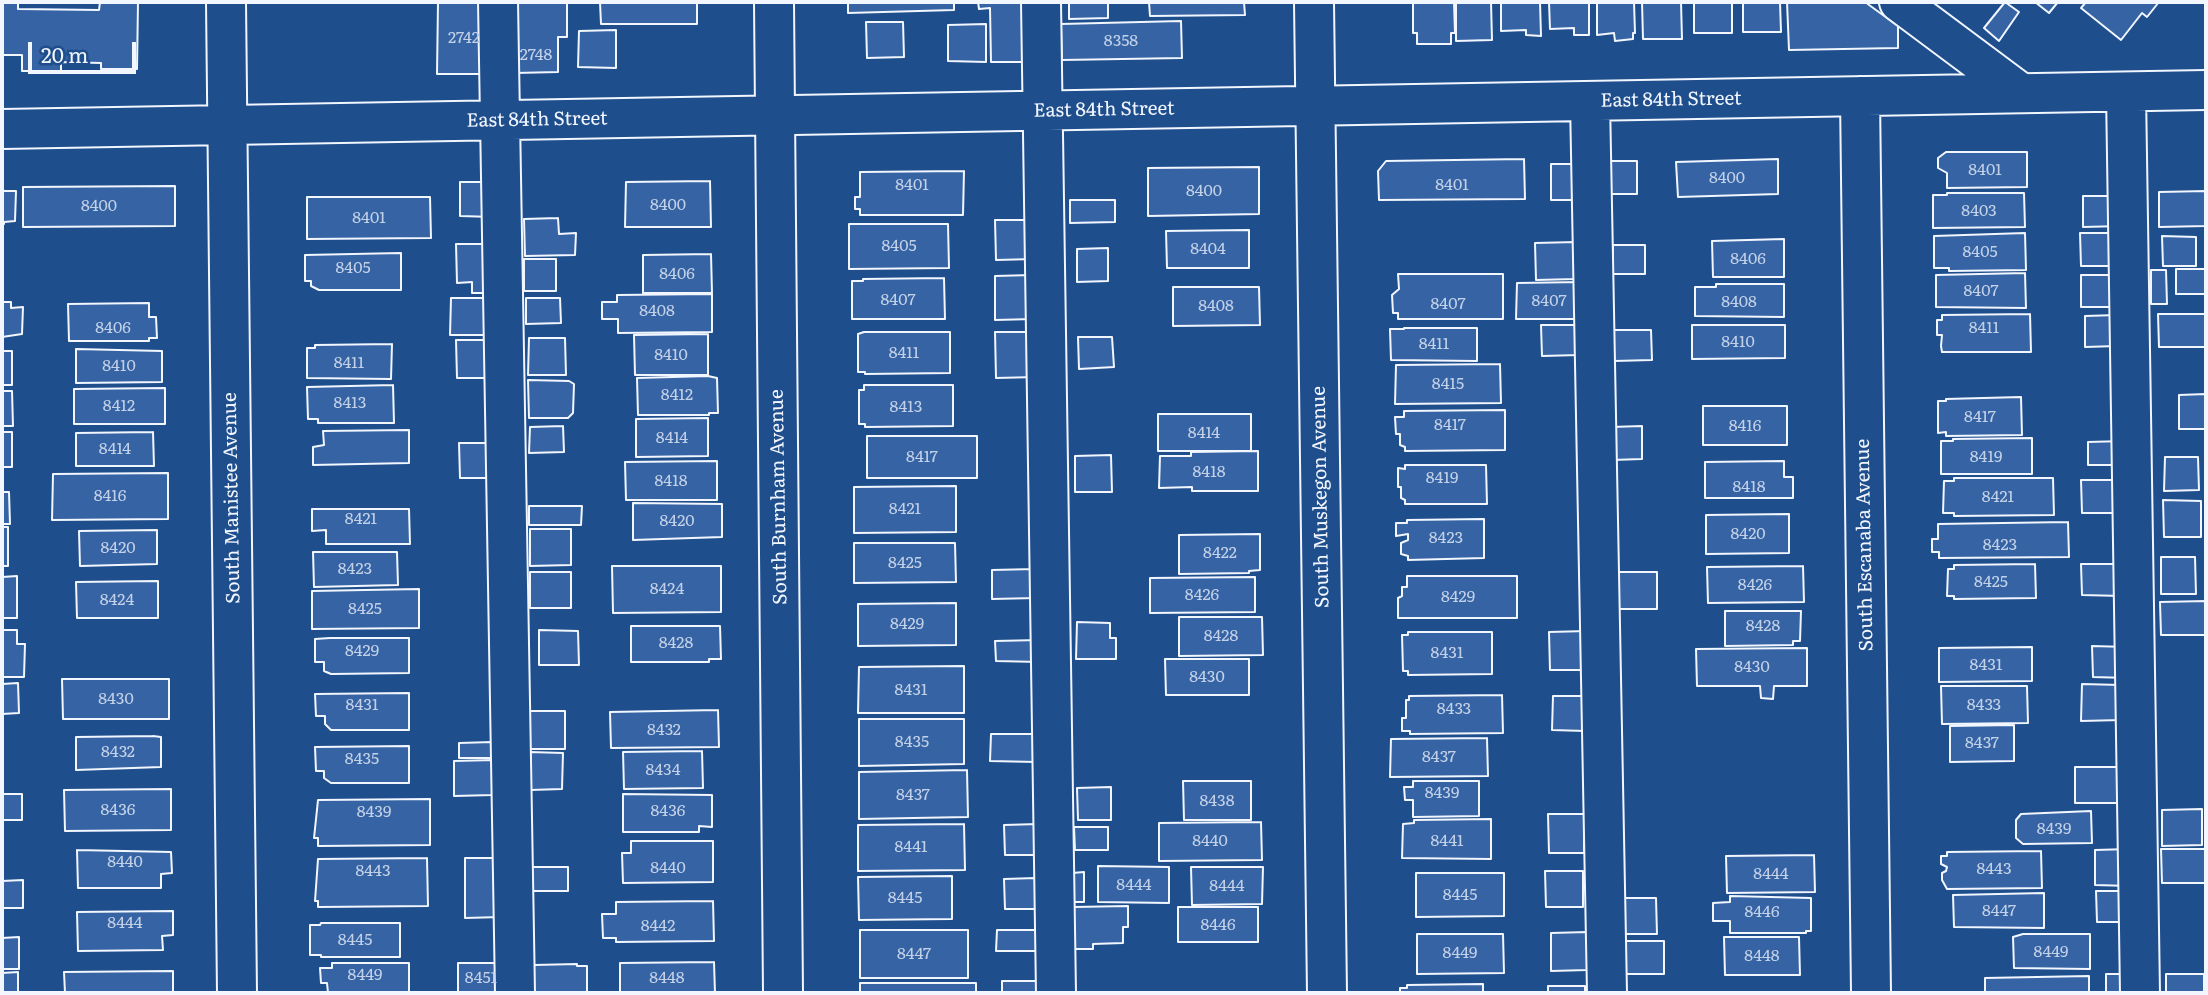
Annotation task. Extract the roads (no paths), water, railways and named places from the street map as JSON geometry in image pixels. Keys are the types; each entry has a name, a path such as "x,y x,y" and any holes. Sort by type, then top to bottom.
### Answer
{"street":[{"name":"South Manistee Avenue","path":"226,2 237,993"},
{"path":"498,2 516,993"},
{"name":"South Burnham Avenue","path":"774,2 783,993"},
{"path":"1041,2 1056,993"},
{"name":"South Muskegon Avenue","path":"1314,2 1327,993"},
{"path":"1899,2 2021,93"},
{"name":"East 84th Street","path":"2,129 2206,90"},
{"path":"2126,92 2140,993"},
{"name":"South Escanaba Avenue","path":"1860,96 1871,993"},
{"path":"1590,101 1607,993"}]}
